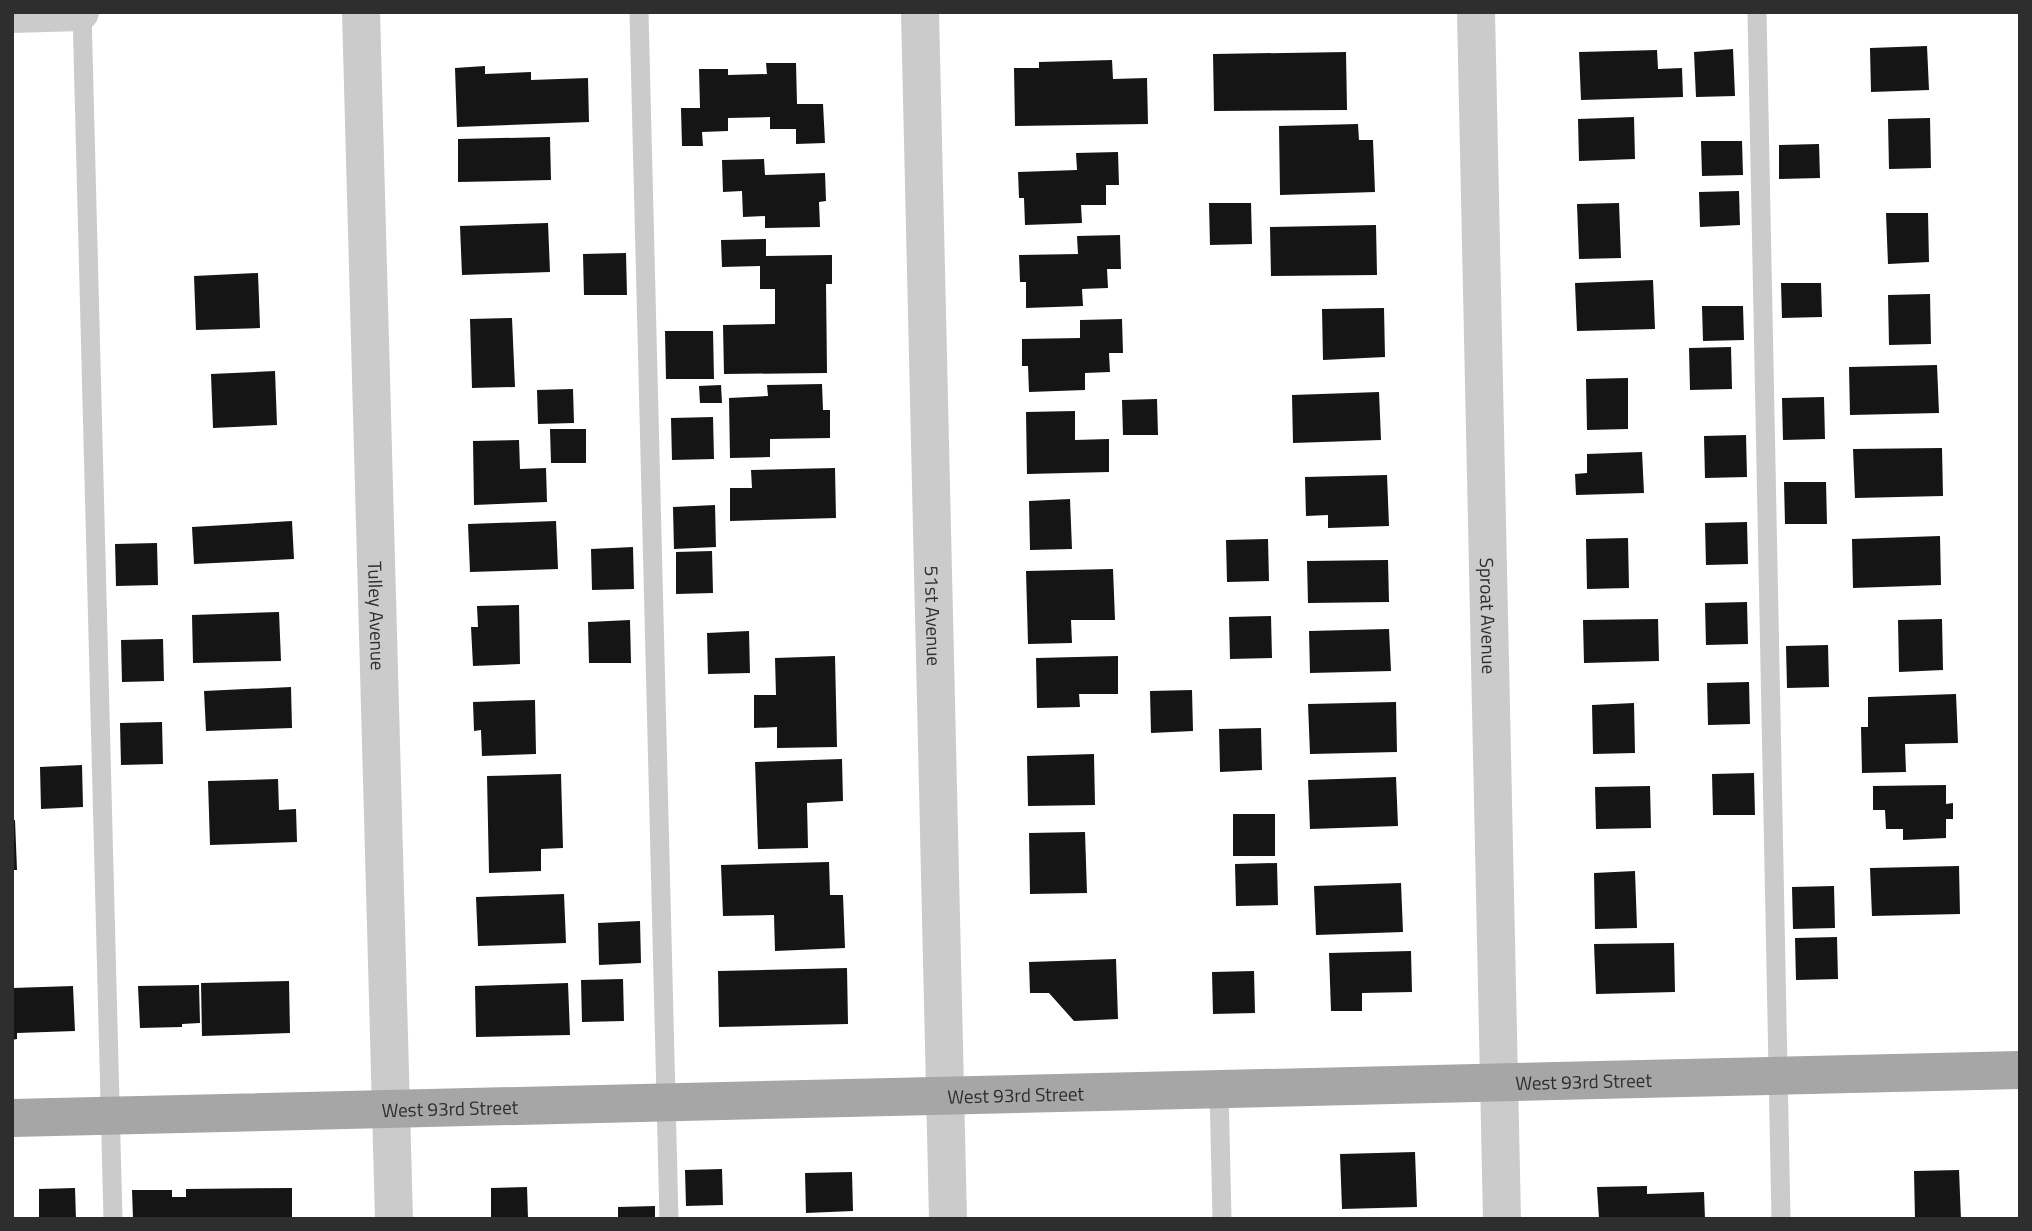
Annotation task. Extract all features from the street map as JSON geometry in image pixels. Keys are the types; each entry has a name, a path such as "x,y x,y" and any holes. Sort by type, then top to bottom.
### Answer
{"main road":[{"name":"West 93rd Street","path":"12,1118 2020,1070"}],"street":[{"path":"12,14 81,12"},
{"name":"Tulley Avenue","path":"362,12 394,1219"},
{"name":"51st Avenue","path":"920,12 948,1219"},
{"name":"Sproat Avenue","path":"1476,12 1502,1219"}],"lane":[{"path":"81,12 113,1219"},
{"path":"639,12 669,1219"},
{"path":"1757,12 1781,1219"},
{"path":"1219,1089 1222,1219"}],"building":[{"path":"1927,46 1929,90 1871,92 1870,48"},
{"path":"1733,49 1735,96 1696,97 1694,52"},
{"path":"1657,50 1658,69 1682,68 1683,97 1581,100 1579,52"},
{"path":"1346,52 1347,110 1214,111 1213,54"},
{"path":"1112,60 1113,79 1147,78 1148,124 1015,126 1014,68 1039,68 1039,62"},
{"path":"766,63 796,63 797,104 823,104 825,143 796,144 796,129 770,129 770,117 728,118 728,131 702,132 703,146 682,146 681,108 700,108 699,69 728,69 728,75 767,74"},
{"path":"485,66 485,74 531,72 531,80 588,78 589,122 457,127 455,68"},
{"path":"1634,117 1635,159 1579,161 1578,119"},
{"path":"1930,118 1931,168 1889,169 1888,119"},
{"path":"1358,124 1359,140 1373,140 1375,192 1280,195 1279,126"},
{"path":"550,137 551,180 458,182 458,139"},
{"path":"1701,141 1742,141 1743,175 1702,176"},
{"path":"1819,144 1820,178 1779,179 1779,145"},
{"path":"1118,152 1119,185 1106,185 1106,205 1081,205 1082,223 1025,225 1024,198 1019,198 1018,172 1077,170 1076,153"},
{"path":"764,159 765,175 825,173 826,201 819,202 820,227 765,228 765,216 743,217 742,191 723,192 722,160"},
{"path":"1739,191 1740,225 1700,227 1699,192"},
{"path":"1209,203 1251,203 1252,244 1210,245"},
{"path":"1619,203 1621,258 1579,259 1577,204"},
{"path":"1886,213 1928,213 1929,262 1888,264"},
{"path":"548,223 550,272 462,275 460,226"},
{"path":"1376,225 1377,275 1271,276 1270,227"},
{"path":"1120,235 1121,269 1107,269 1108,288 1082,289 1083,306 1026,308 1026,282 1020,282 1019,255 1078,254 1077,236"},
{"path":"766,239 766,256 832,255 832,284 826,284 827,373 724,374 723,325 775,324 775,289 760,289 760,266 722,267 721,240"},
{"path":"626,253 627,295 584,295 583,254"},
{"path":"258,273 260,328 196,330 194,276"},
{"path":"1653,280 1655,329 1577,331 1575,283"},
{"path":"1781,283 1821,283 1822,317 1782,318"},
{"path":"1930,294 1931,344 1889,345 1888,295"},
{"path":"1702,306 1743,306 1744,340 1703,341"},
{"path":"1384,308 1385,357 1323,360 1322,309"},
{"path":"512,318 515,387 472,388 470,319"},
{"path":"1122,319 1123,353 1109,353 1110,372 1085,373 1085,390 1029,392 1028,366 1022,366 1022,339 1080,338 1080,320"},
{"path":"665,331 713,331 714,379 666,379"},
{"path":"1731,347 1732,389 1690,390 1689,348"},
{"path":"1937,365 1939,413 1850,415 1849,367"},
{"path":"275,371 277,425 213,428 211,374"},
{"path":"1628,378 1628,429 1587,430 1586,379"},
{"path":"822,384 823,410 830,410 830,438 770,439 770,457 730,458 729,398 768,396 767,385"},
{"path":"721,385 722,403 700,403 699,386"},
{"path":"573,389 574,423 538,424 537,390"},
{"path":"1379,392 1381,440 1293,443 1292,395"},
{"path":"1824,397 1825,439 1783,440 1782,398"},
{"path":"1157,399 1158,435 1123,435 1122,400"},
{"path":"1075,411 1075,440 1109,439 1109,472 1027,474 1026,412"},
{"path":"713,417 714,459 672,460 671,418"},
{"path":"550,429 586,429 586,463 551,463"},
{"path":"1746,435 1747,477 1705,478 1704,436"},
{"path":"519,440 520,469 546,468 547,502 474,505 473,441"},
{"path":"1942,448 1943,496 1855,498 1853,449"},
{"path":"1642,452 1644,493 1576,495 1575,474 1587,473 1587,454"},
{"path":"835,468 836,518 730,521 730,488 752,488 751,470"},
{"path":"1387,475 1389,526 1328,528 1328,515 1306,516 1305,477"},
{"path":"1784,482 1826,482 1827,524 1785,524"},
{"path":"1070,499 1072,549 1030,550 1029,501"},
{"path":"715,505 716,547 674,549 673,507"},
{"path":"292,521 294,559 194,564 192,527"},
{"path":"556,521 558,569 470,572 468,524"},
{"path":"1747,522 1748,564 1706,565 1705,523"},
{"path":"1940,536 1941,585 1853,588 1852,539"},
{"path":"1628,538 1629,588 1587,589 1586,539"},
{"path":"1268,539 1269,581 1227,582 1226,540"},
{"path":"157,543 158,585 116,586 115,544"},
{"path":"633,547 634,589 592,590 591,549"},
{"path":"712,551 713,593 676,594 676,552"},
{"path":"1388,560 1389,602 1308,603 1307,561"},
{"path":"1113,569 1115,620 1071,620 1072,643 1028,644 1026,571"},
{"path":"1747,602 1748,644 1706,645 1705,603"},
{"path":"519,605 520,664 473,666 471,627 478,627 477,606"},
{"path":"279,612 281,661 193,663 192,615"},
{"path":"1271,616 1272,658 1230,659 1229,617"},
{"path":"1658,619 1659,661 1584,663 1583,620"},
{"path":"1942,619 1943,670 1899,672 1898,620"},
{"path":"630,620 631,663 589,663 588,622"},
{"path":"1389,629 1391,671 1310,673 1309,631"},
{"path":"749,631 750,673 708,674 707,633"},
{"path":"163,639 164,681 122,682 121,640"},
{"path":"1828,645 1829,687 1787,688 1786,646"},
{"path":"835,656 837,747 777,748 777,727 754,728 754,695 776,695 775,658"},
{"path":"1118,656 1118,694 1079,694 1080,707 1037,708 1036,658"},
{"path":"1749,682 1750,724 1708,725 1707,683"},
{"path":"291,687 292,728 206,731 204,691"},
{"path":"1192,690 1193,731 1151,733 1150,691"},
{"path":"1956,694 1958,743 1905,744 1906,772 1862,773 1861,727 1868,727 1868,697"},
{"path":"535,700 536,754 482,756 481,730 474,731 473,702"},
{"path":"1396,702 1397,752 1310,754 1308,704"},
{"path":"1634,703 1635,753 1593,754 1592,705"},
{"path":"162,722 163,764 121,765 120,723"},
{"path":"1261,728 1262,770 1220,772 1219,729"},
{"path":"1094,754 1095,805 1028,806 1027,756"},
{"path":"842,759 843,801 807,803 808,848 758,849 755,762"},
{"path":"82,765 83,807 41,809 40,767"},
{"path":"1754,773 1755,815 1713,815 1712,774"},
{"path":"561,774 563,848 541,849 541,871 489,873 487,776"},
{"path":"1396,777 1398,826 1310,829 1308,780"},
{"path":"278,779 279,810 296,809 297,842 210,845 208,781"},
{"path":"1946,785 1946,804 1953,803 1953,819 1946,819 1946,838 1903,840 1903,829 1886,829 1885,810 1873,810 1873,786"},
{"path":"1650,786 1651,828 1596,829 1595,787"},
{"path":"1233,814 1275,814 1275,856 1233,856"},
{"path":"12,820 15,820 17,870 12,870"},
{"path":"1085,832 1087,893 1030,894 1029,833"},
{"path":"829,862 830,895 843,895 845,948 775,951 774,915 723,916 721,865"},
{"path":"1277,863 1278,905 1236,906 1235,864"},
{"path":"1959,866 1960,914 1872,916 1870,868"},
{"path":"1635,871 1637,928 1595,929 1594,873"},
{"path":"1401,883 1403,932 1316,935 1314,886"},
{"path":"1834,886 1835,928 1793,929 1792,887"},
{"path":"564,894 566,943 478,946 476,897"},
{"path":"640,921 641,963 599,965 598,923"},
{"path":"1837,937 1838,979 1796,980 1795,938"},
{"path":"1674,943 1675,992 1596,994 1594,944"},
{"path":"1411,951 1412,992 1362,993 1362,1011 1331,1011 1329,953"},
{"path":"1116,959 1118,1019 1074,1021 1049,993 1030,993 1029,962"},
{"path":"847,968 848,1024 719,1027 718,971"},
{"path":"1254,971 1255,1013 1213,1014 1212,972"},
{"path":"623,979 624,1021 582,1022 581,980"},
{"path":"289,981 290,1033 202,1036 201,983"},
{"path":"568,983 570,1035 476,1037 475,986"},
{"path":"199,985 200,1023 182,1024 182,1027 140,1028 138,986"},
{"path":"73,986 75,1031 17,1033 17,1039 12,1040 12,988"},
{"path":"1415,1152 1417,1207 1342,1209 1340,1154"},
{"path":"722,1169 723,1205 686,1206 685,1170"},
{"path":"1959,1170 1961,1219 1915,1219 1914,1171"},
{"path":"852,1172 853,1211 806,1213 805,1173"},
{"path":"1647,1186 1647,1194 1704,1192 1705,1219 1599,1219 1597,1187"},
{"path":"527,1187 528,1219 491,1219 491,1188"},
{"path":"75,1188 76,1219 39,1219 39,1189"},
{"path":"292,1188 292,1219 133,1219 132,1190 172,1190 172,1197 186,1197 186,1189"},
{"path":"655,1206 655,1219 618,1219 618,1207"}]}
